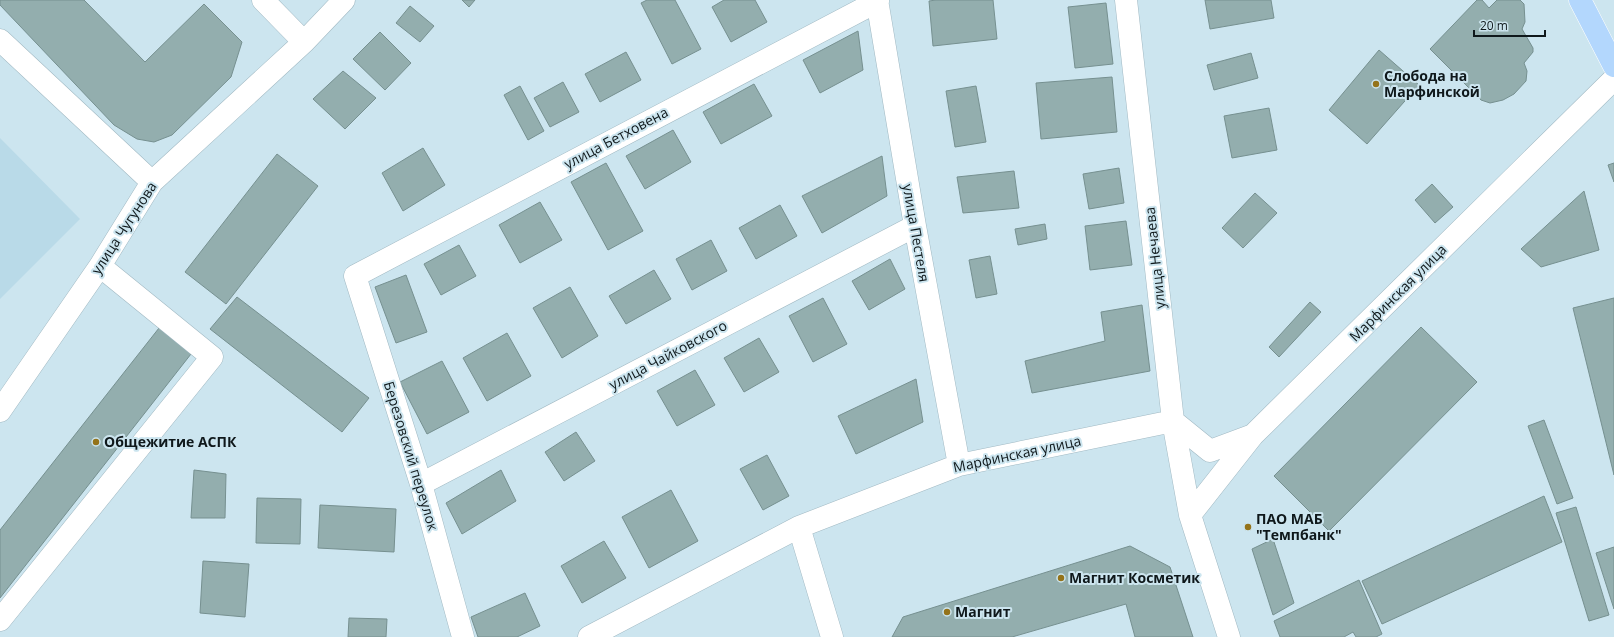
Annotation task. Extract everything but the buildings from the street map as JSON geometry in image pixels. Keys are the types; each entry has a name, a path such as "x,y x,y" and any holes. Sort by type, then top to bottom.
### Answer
{"main road":[{"path":"1580,0 1614,66"}],"street":[{"path":"263,0 304,42"},
{"name":"улица Чугунова","path":"0,411 100,266 152,182 304,42 344,0"},
{"name":"улица Пестеля","path":"877,0 914,226 958,465"},
{"name":"улица Бетховена","path":"355,276 877,0"},
{"name":"улица Нечаева","path":"1126,0 1173,421 1190,515 1229,637"},
{"path":"0,40 152,182"},
{"name":"Марфинская улица","path":"1190,515 1253,435 1614,79"},
{"name":"улица Чайковского","path":"421,484 914,226"},
{"path":"0,620 212,357 100,266"},
{"name":"Березовский переулок","path":"355,276 421,484 463,637"},
{"path":"1173,421 1210,451 1253,435"},
{"name":"Марфинская улица","path":"589,637 798,527 958,465 1173,421"},
{"path":"798,527 832,637"}],"shaded area":[{"path":"0,138 80,219 0,299"}],"place":[{"name":"Слобода на Марфинской","path":"1376,84"},
{"name":"Общежитие АСПК","path":"96,442"},
{"name":"ПАО МАБ \"Темпбанк\"","path":"1248,527"},
{"name":"Магнит Косметик","path":"1061,578"},
{"name":"Магнит","path":"947,612"}]}
